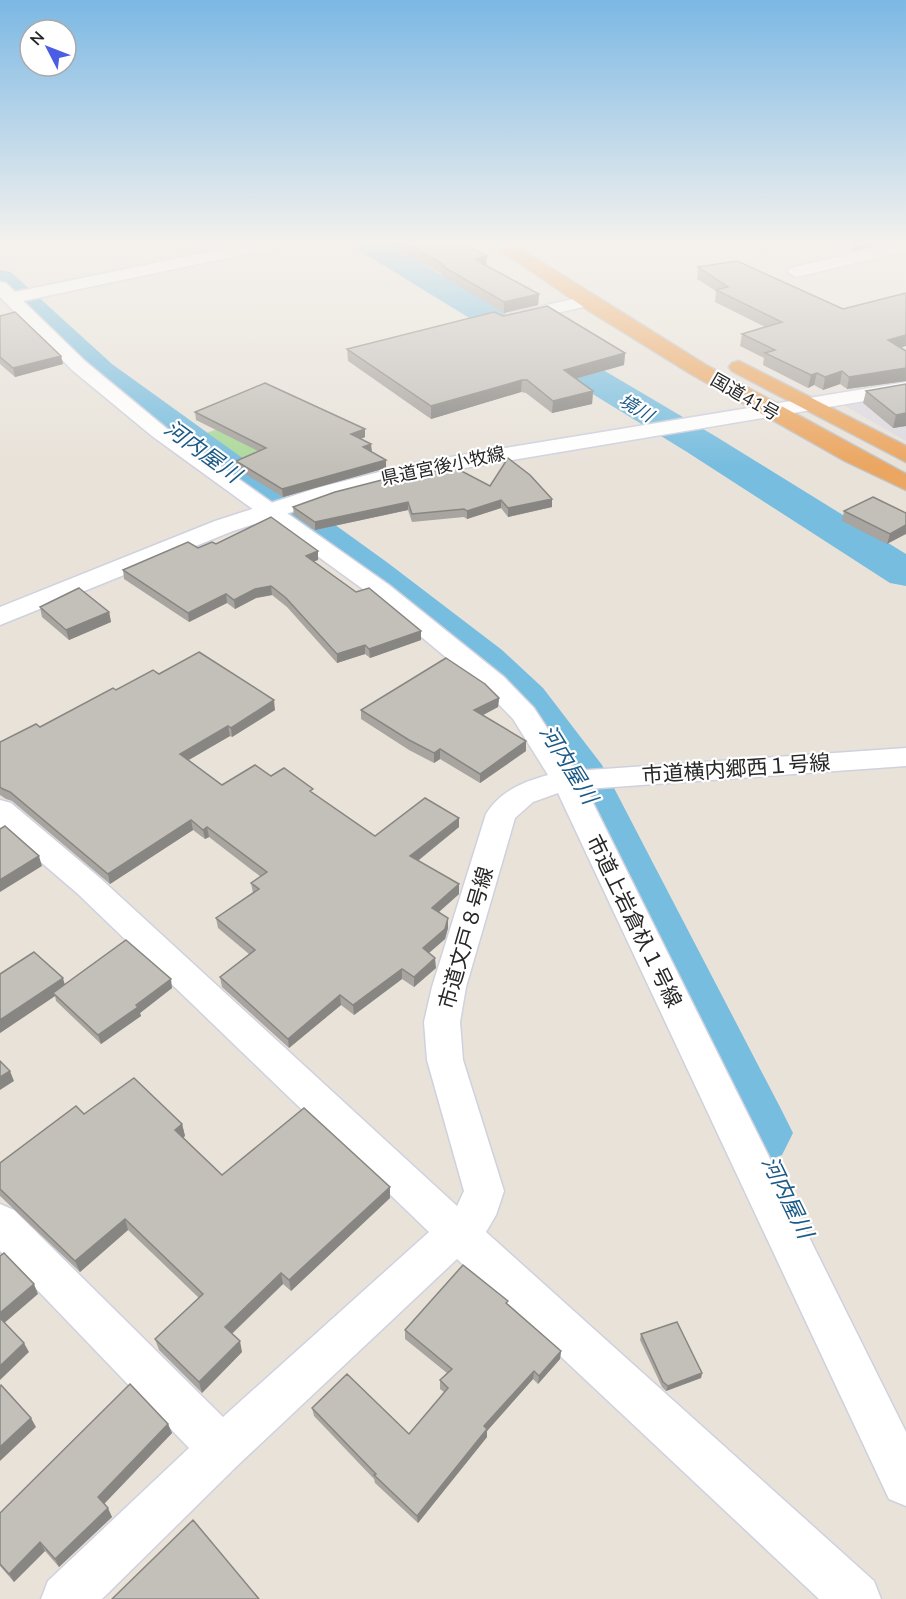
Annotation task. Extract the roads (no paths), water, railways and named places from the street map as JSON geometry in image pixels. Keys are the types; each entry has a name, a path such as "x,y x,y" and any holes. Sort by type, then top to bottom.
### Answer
{"highway":[{"name":"国道41号","path":"613,318 769,411 906,483"},
{"name":"国道41号","path":"726,360 805,404 906,455"}],"main road":[{"name":"県道宮後小牧線","path":"0,617 177,543 270,510 380,479 466,459 906,388"}],"street":[{"name":"市道上岩倉杁１号線","path":"25,318 79,366 159,432 380,590 494,684 525,714 567,781 906,1482"},
{"path":"502,321 516,318"},
{"name":"市道横内郷西１号線","path":"567,781 906,757"},
{"name":"市道文戸８号線","path":"66,1599 222,1449 476,1215 484,1191 444,1060 442,1022 449,987 501,814 514,800 531,789 567,781"},
{"path":"0,810 98,894 458,1233 856,1599"},
{"path":"0,1223 222,1449"}],"waterway":[{"name":"河内屋川","path":"39,318 153,413 373,573 484,660 525,699 548,726 575,765 757,1133"},
{"name":"境川","path":"491,318 701,444 906,573"}]}
